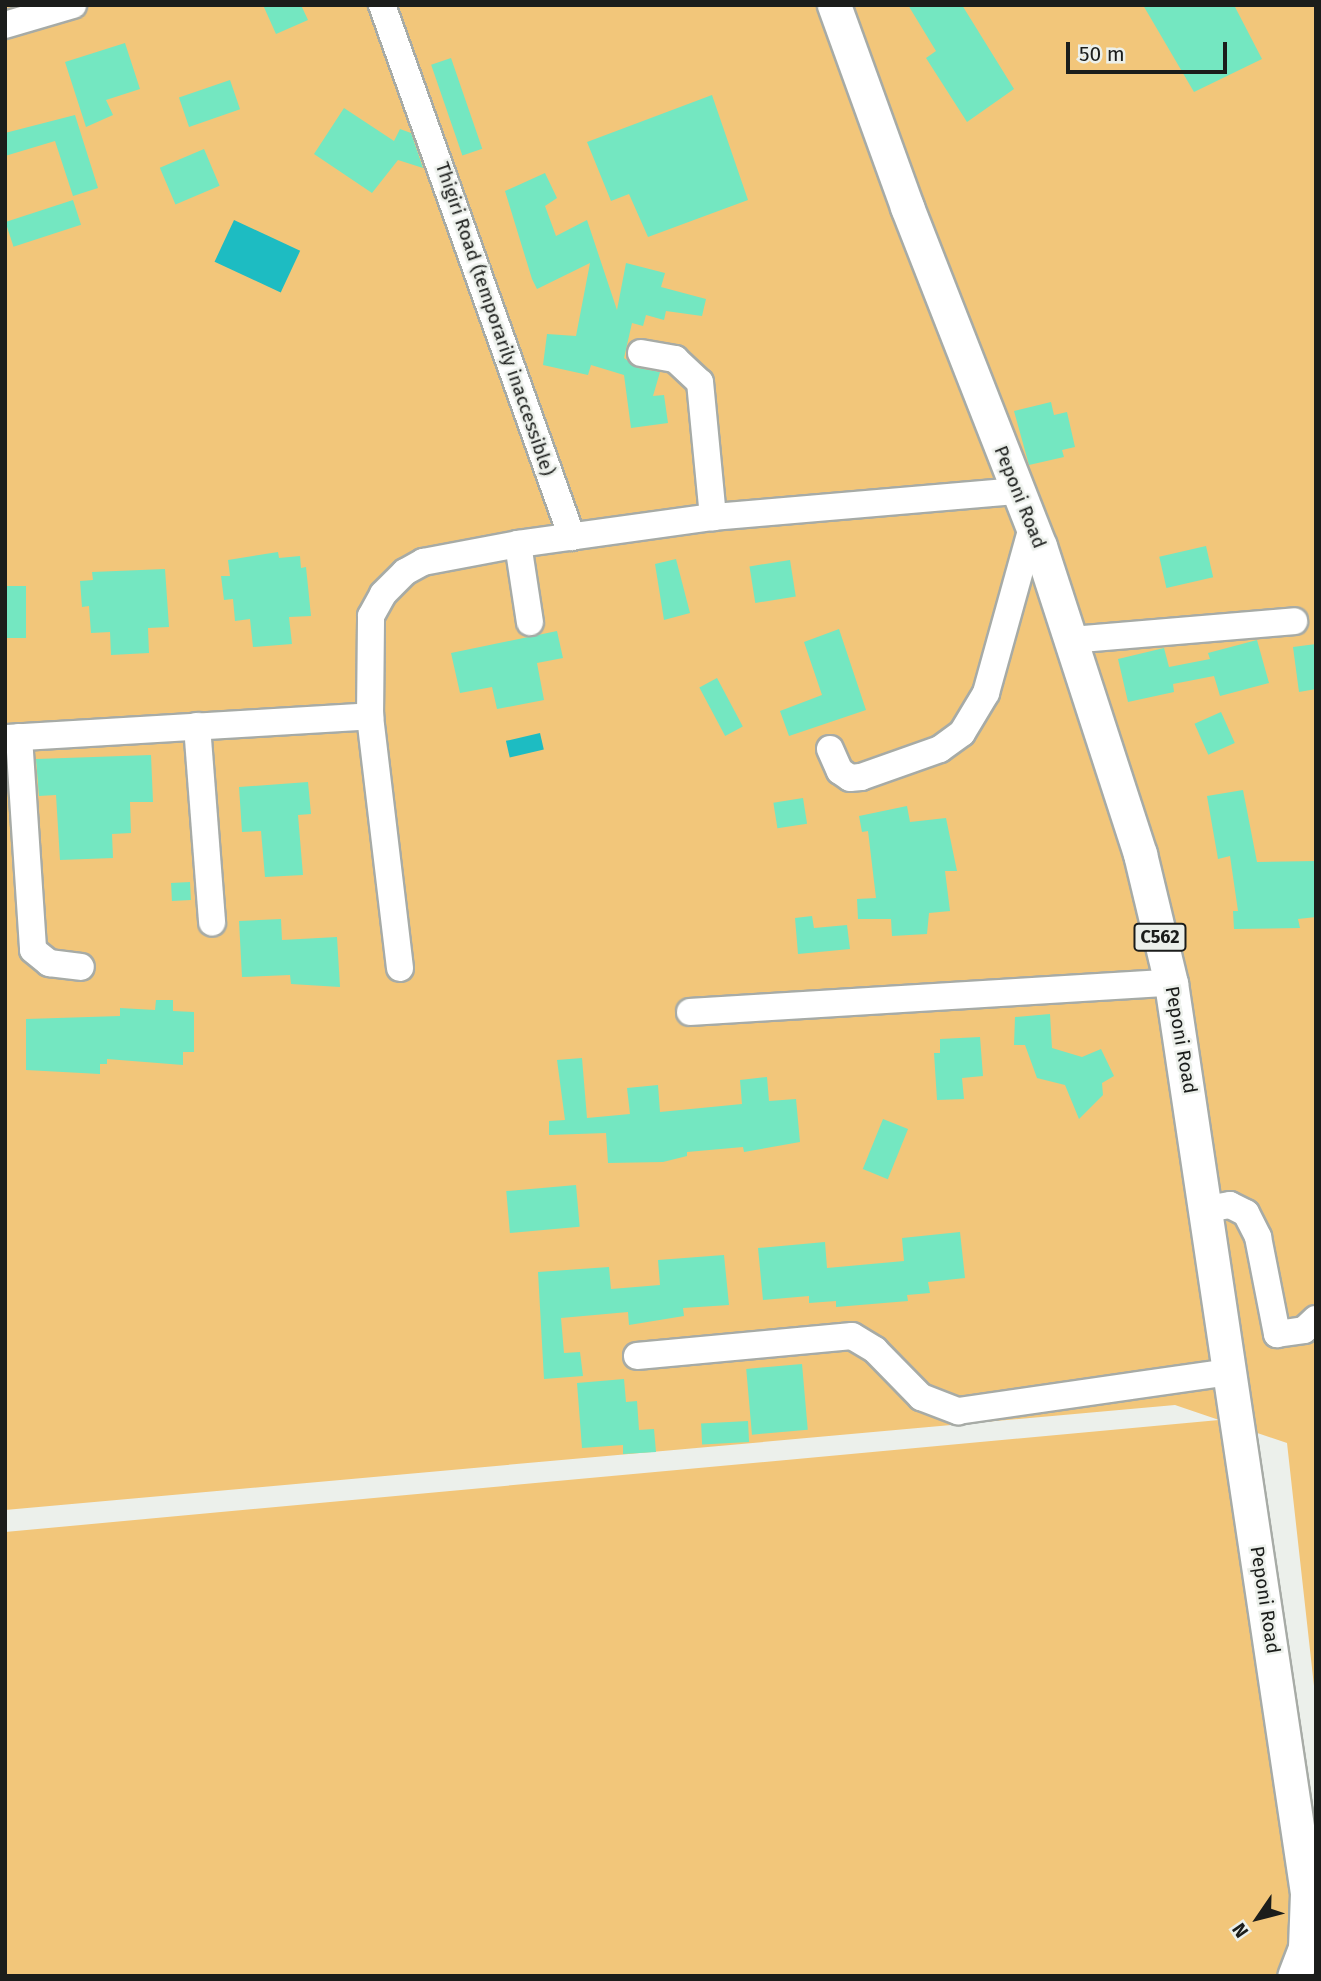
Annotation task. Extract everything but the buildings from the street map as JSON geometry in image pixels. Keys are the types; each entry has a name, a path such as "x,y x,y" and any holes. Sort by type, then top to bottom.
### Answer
{"main road":[{"name":"Peponi Road","path":"834,5 1032,527 1140,854 1171,983 1313,1921 1294,1976"}],"street":[{"path":"5,25 73,5"},
{"name":"Thigiri Road (temporarily inaccessible)","path":"382,5 572,537"},
{"path":"641,353 676,359 700,382 713,517"},
{"path":"400,968 370,716 371,616 383,594 405,572 423,562 518,544 713,517 1017,491"},
{"path":"830,749 840,771 850,778 861,778 940,749 962,733 986,693 1032,527"},
{"path":"518,544 530,622"},
{"path":"1070,640 1294,621"},
{"path":"81,967 49,963 33,950 12,738 370,716"},
{"path":"197,726 212,922"},
{"path":"690,1012 1171,983"},
{"path":"1207,1209 1230,1205 1246,1213 1258,1237 1281,1341 1304,1330 1316,1320"},
{"path":"637,1356 852,1336 875,1350 920,1396 958,1411 1230,1372"}],"shaded area":[{"path":"5,5 1316,5 1316,1704 1287,1443 1175,1405 5,1510"},
{"path":"1219,1420 1304,1976 5,1976 5,1532"}],"water":[{"path":"234,220 300,251 281,293 215,262"},
{"path":"540,733 544,750 510,757 506,741"}]}
